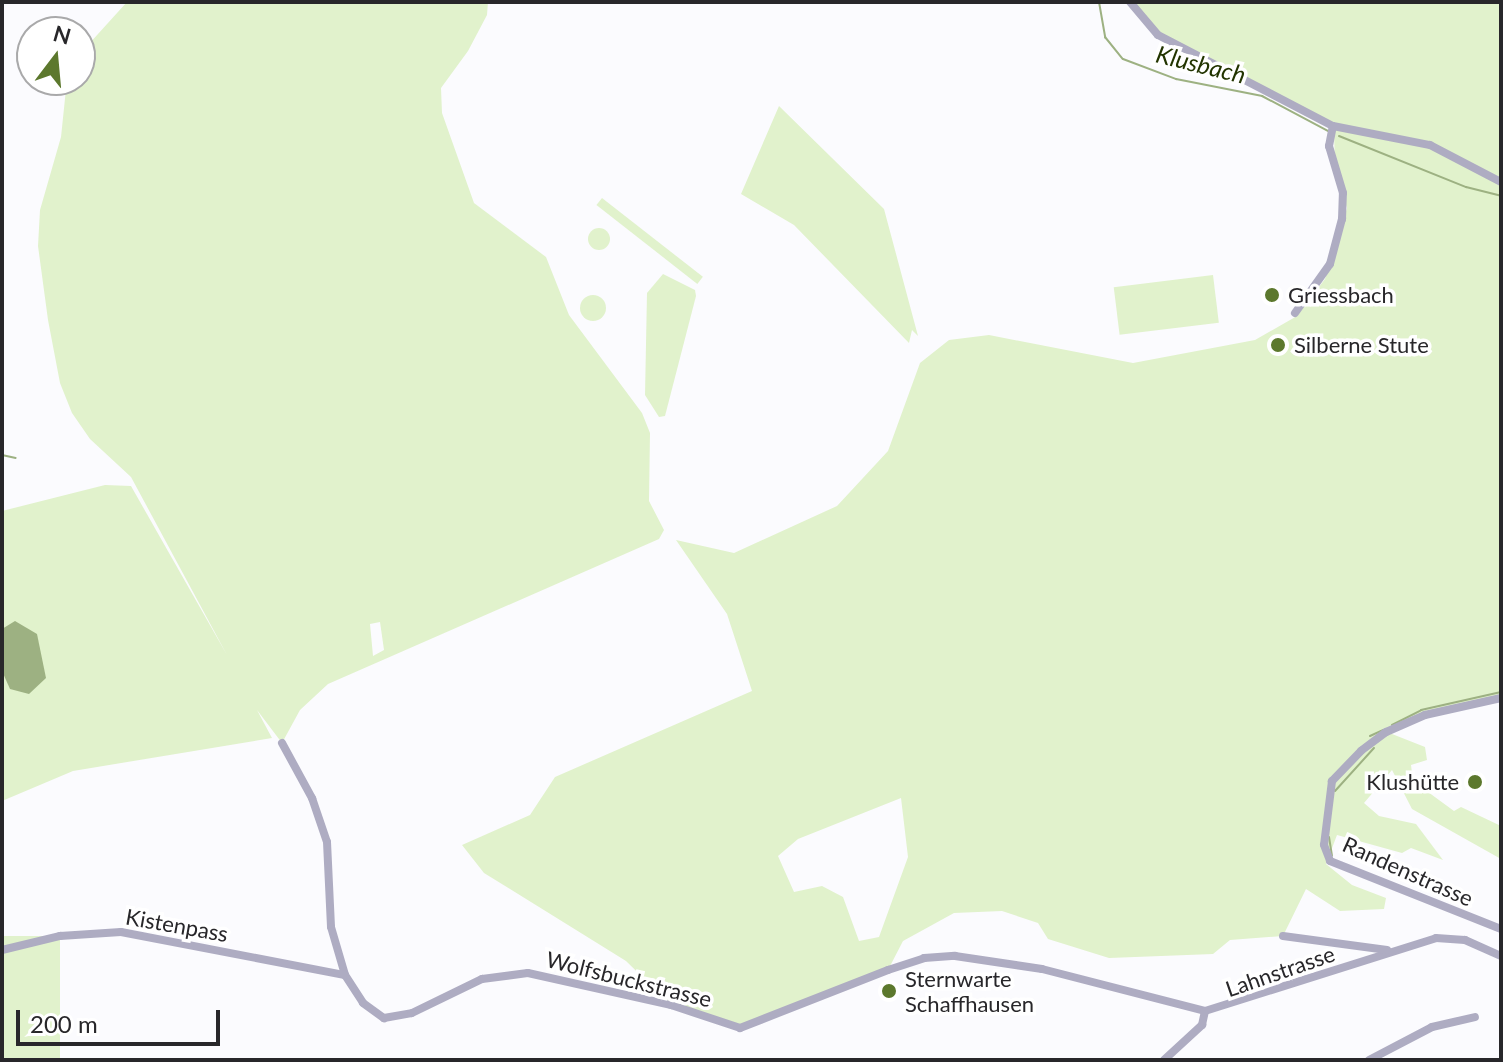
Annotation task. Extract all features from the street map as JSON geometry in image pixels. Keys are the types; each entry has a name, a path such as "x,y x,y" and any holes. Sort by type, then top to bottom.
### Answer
{"street":[{"path":"1130,2 1158,35 1333,126 1430,145 1501,182"},
{"path":"1295,313 1330,264 1342,219 1343,193 1329,146 1333,126"},
{"name":"Randenstrasse","path":"1501,698 1425,715 1386,732 1361,751 1332,781 1324,845 1330,861 1501,929"},
{"name":"Wolfsbuckstrasse","path":"282,743 327,842 331,927 345,975 363,1003 384,1018 412,1013 482,979 528,973 671,1005 740,1028 924,958"},
{"name":"Kistenpass","path":"2,950 60,936 121,932 345,975"},
{"path":"1283,936 1387,950"},
{"name":"Lahnstrasse","path":"924,958 992,960 1205,1011 1387,950 1451,938 1501,956"},
{"path":"1164,1060 1202,1025 1205,1011"},
{"path":"1369,1060 1432,1027 1475,1017"}],"shaded area":[{"path":"127,2 488,2 487,15 468,51 441,88 442,113 474,203 546,257 569,315 642,413 650,433 649,501 664,530 659,539 328,684 300,710 282,743 257,710 272,738 73,771 2,801 2,511 105,485 131,486 227,655 131,477 90,439 72,413 60,383 38,246 40,210 61,137 65,96 96,96 96,36","holes":["380,622 384,650 373,656 370,624"]},
{"path":"1132,2 1501,2 1501,698 1467,704 1387,732 1425,747 1427,760 1411,765 1413,781 1454,811 1461,807 1501,826 1501,859 1412,809 1392,770 1364,803 1379,816 1416,824 1443,860 1411,848 1402,853 1337,835 1326,864 1352,885 1386,898 1384,909 1340,911 1306,889 1283,936 1230,940 1213,954 1109,958 1048,939 1038,923 1002,911 954,913 903,941 888,970 740,1028 671,1005 626,961 484,873 462,845 530,815 555,777 752,691 727,614 676,540 734,553 837,506 888,451 920,363 949,340 989,335 1133,363 1255,340 1297,316 1325,279 1347,208 1335,169 1334,131 1158,33","holes":["901,798 908,857 879,937 859,941 843,897 822,886 794,892 778,856 798,839"]},
{"path":"779,106 884,209 918,336 912,330 909,343 794,225 741,194"},
{"path":"602,198 703,277 697,284 596,205"},
{"path":"599,228 607,231 610,239 607,247 599,250 591,247 588,239 591,231"},
{"path":"663,274 695,290 696,296 665,416 659,417 645,395 647,293"},
{"path":"1213,275 1219,323 1120,335 1114,287"},
{"path":"593,295 602,299 606,308 602,317 593,321 584,317 580,308 584,299"},
{"path":"15,621 37,634 46,678 29,694 10,689 2,671 2,629"},
{"path":"2,936 60,936 60,1060 2,1060"}],"waterway":[{"name":"Klusbach","path":"1099,2 1105,37 1123,59 1176,79 1262,96 1328,131"},
{"name":"Klusbach","path":"1339,136 1466,187 1501,196"},
{"path":"2,455 16,458"},
{"name":"Klusbach","path":"1392,725 1421,710 1501,692"},
{"name":"Klusbach","path":"1370,736 1383,730"},
{"name":"Klusbach","path":"1335,791 1374,748"},
{"name":"Klusbach","path":"1329,837 1332,856"}],"place":[{"name":"Griessbach","path":"1272,295"},
{"name":"Silberne Stute","path":"1278,345"},
{"name":"Klushütte","path":"1475,782"},
{"name":"Sternwarte Schaffhausen","path":"889,991"}]}
